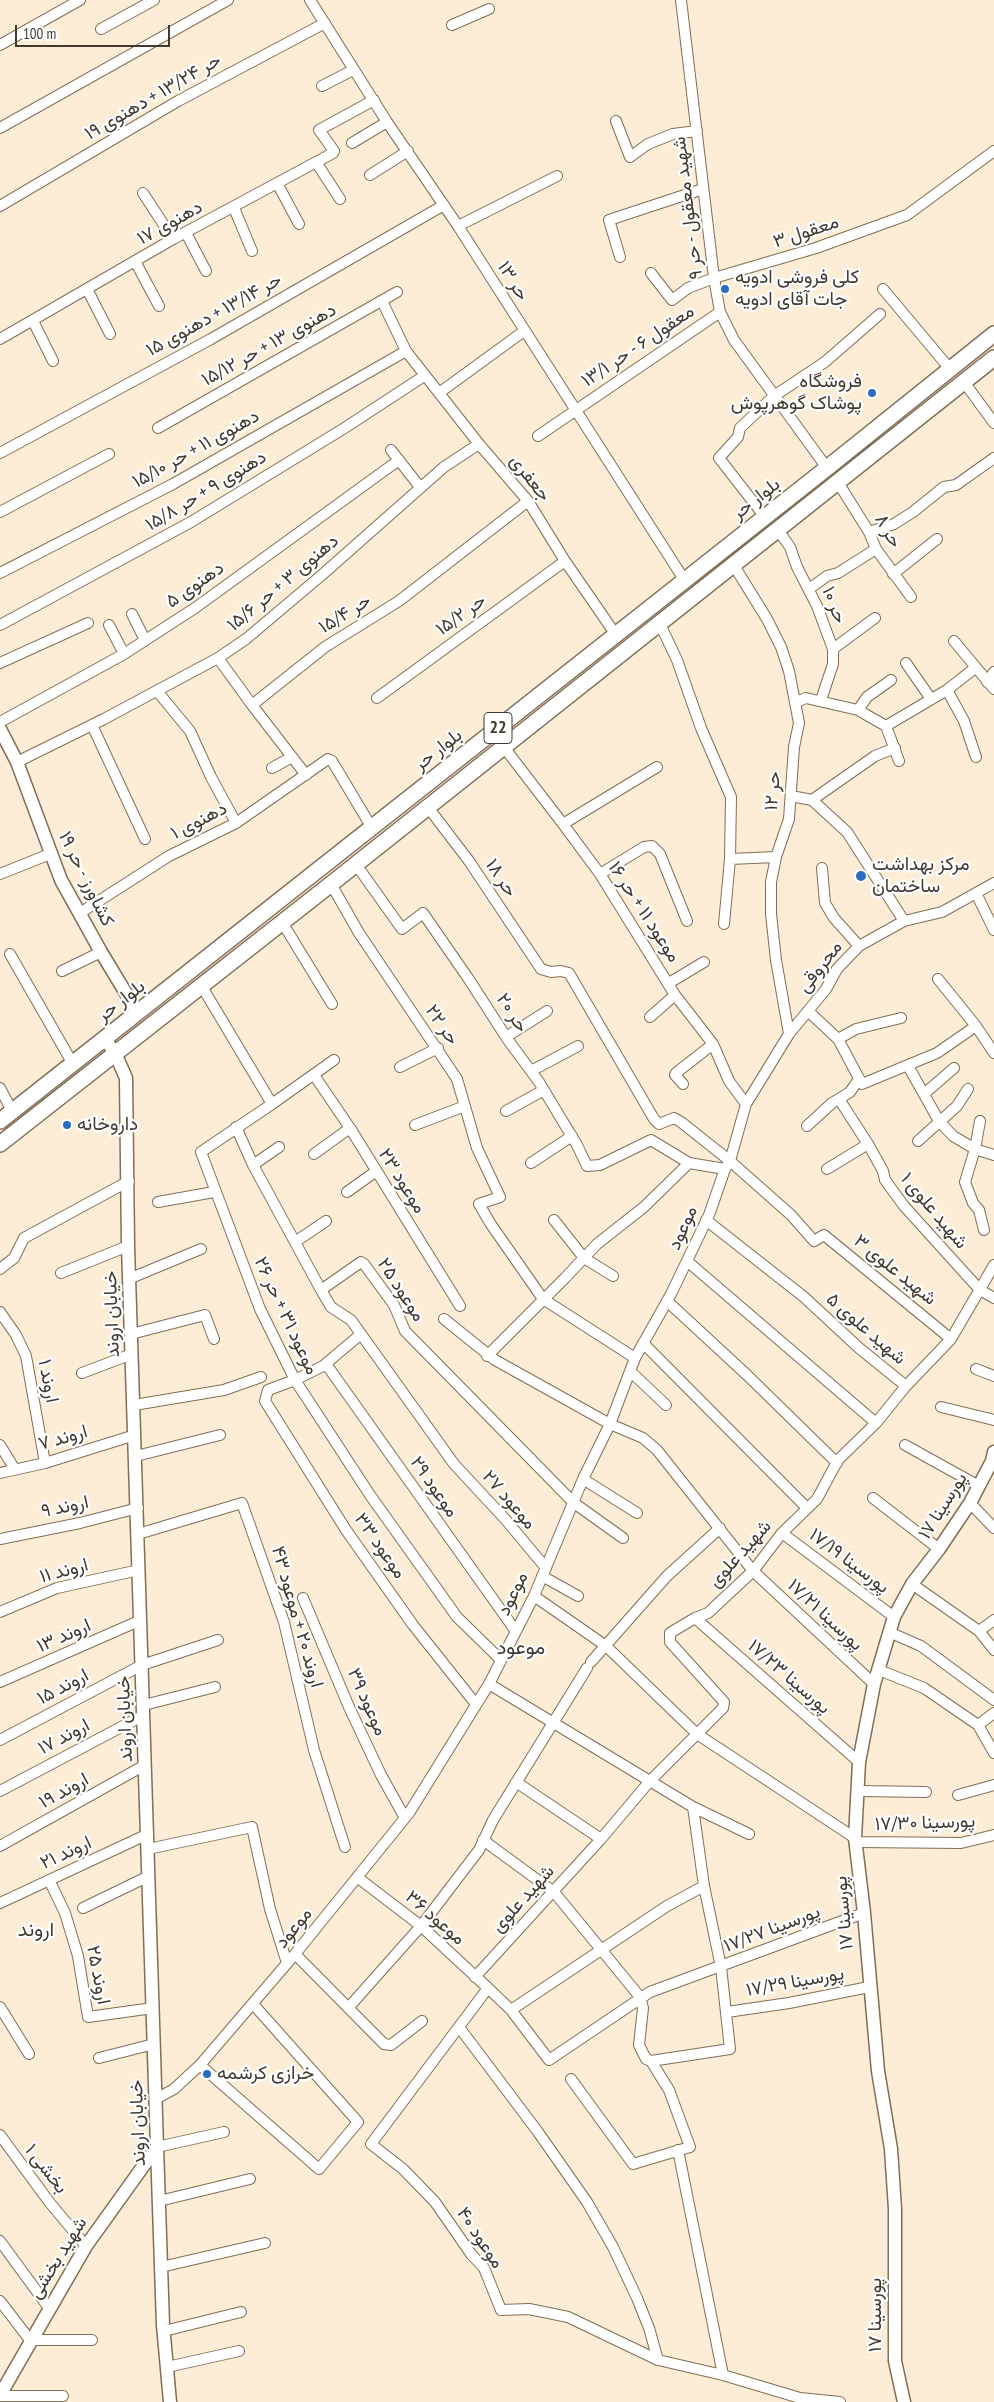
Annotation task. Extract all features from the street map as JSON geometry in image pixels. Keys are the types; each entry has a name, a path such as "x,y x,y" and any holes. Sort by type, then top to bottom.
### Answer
{"main road":[{"name":"بلوار حر","path":"0,1120 74,1064 765,518 994,334"},
{"name":"بلوار حر","path":"0,1144 994,358"},
{"path":"827,468 837,481"}],"street":[{"path":"0,45 80,0"},
{"path":"101,29 154,0"},
{"path":"0,128 228,0"},
{"name":"حر ۱۳","path":"310,0 326,23 353,70 458,226 685,581"},
{"name":"شهید معقول - حر ۹","path":"680,0 714,278 720,312 734,340 827,468"},
{"path":"452,25 489,9"},
{"name":"حر ۱۳/۲۴ + دهنوی ۱۹","path":"0,206 178,101 326,23"},
{"path":"322,86 353,70"},
{"name":"دهنوی ۱۷","path":"0,339 136,263 173,239 234,208 334,151 319,130 374,100"},
{"path":"616,121 630,157 648,144 673,134 697,131"},
{"path":"352,143 387,122"},
{"path":"370,175 408,151"},
{"name":"معقول ۳","path":"651,273 672,300 688,288 714,278 816,248 907,215 994,151"},
{"path":"316,162 340,199"},
{"path":"458,226 557,176"},
{"path":"277,183 299,224"},
{"path":"620,257 609,220 703,188"},
{"path":"143,193 173,239"},
{"name":"حر ۱۳/۱۴ + دهنوی ۱۵","path":"0,453 211,338 444,205"},
{"path":"234,208 252,251"},
{"path":"186,232 206,271"},
{"path":"136,263 159,306"},
{"path":"87,289 110,334"},
{"path":"883,290 950,369"},
{"name":"دهنوی ۱۳ + حر ۱۵/۱۲","path":"158,428 398,292"},
{"name":"جعفری","path":"382,301 406,351 424,376 528,502 565,561 616,635"},
{"name":"معقول ۶ - حر ۱۳/۱","path":"538,436 720,312"},
{"path":"765,518 719,458 738,437 740,428 774,396 825,362 880,314"},
{"path":"33,320 53,361"},
{"path":"439,393 524,331"},
{"name":"دهنوی ۱۱ + حر ۱۵/۱۰","path":"0,573 173,484 406,351"},
{"name":"دهنوی ۹ + حر ۱۵/۸","path":"0,625 191,522 424,376"},
{"path":"964,382 994,423"},
{"name":"دهنوی ۳ + حر ۱۵/۶","path":"17,762 157,691 218,658 246,639 323,574 420,487 444,467 479,444"},
{"path":"391,450 420,487"},
{"path":"0,512 109,454"},
{"path":"868,532 894,524 944,488 956,485 994,458"},
{"name":"دهنوی ۵","path":"0,722 124,654 195,608 399,460"},
{"name":"حر ۸","path":"837,481 868,532 876,549 911,596"},
{"name":"حر ۱۵/۴","path":"252,705 325,647 399,601 528,502"},
{"name":"حر ۱۰","path":"777,529 790,547 833,649 833,664 821,700"},
{"path":"893,574 937,539"},
{"path":"809,589 827,576 838,573 876,549"},
{"name":"حر ۱۵/۲","path":"377,698 565,561"},
{"name":"حر ۱۲","path":"732,564 781,646 796,702 799,723 794,748 789,819 776,857 771,882 771,914 789,1034"},
{"path":"132,614 145,640"},
{"path":"833,649 875,618"},
{"path":"659,622 678,660 702,728 731,798 730,859 724,924"},
{"path":"0,663 88,623"},
{"path":"109,625 124,654"},
{"path":"954,641 990,686"},
{"path":"218,658 306,775"},
{"path":"906,663 931,699"},
{"path":"886,726 947,690 975,668"},
{"path":"990,686 994,672"},
{"path":"858,710 867,697 891,680"},
{"path":"947,690 964,721 976,757"},
{"path":"157,691 190,731 236,822"},
{"path":"796,702 806,698 821,700 858,710 886,726 899,761"},
{"path":"92,725 145,839"},
{"name":"کشاورز - حر ۱۹","path":"0,728 17,762 61,880 138,1013"},
{"name":"موعود ۱۱ + حر ۱۶","path":"503,746 600,874 675,995 713,1044 729,1081 746,1104"},
{"path":"812,800 875,756 895,748"},
{"path":"272,768 292,757"},
{"name":"دهنوی ۱","path":"80,913 169,856 236,822 328,760 332,760 372,828"},
{"path":"563,824 657,767"},
{"path":"791,796 812,800 846,832 904,921"},
{"name":"حر ۱۸","path":"427,806 469,861 544,971 569,973 654,1119 659,1124 674,1118 727,1165"},
{"path":"600,874 644,847 652,846 660,854 687,921"},
{"path":"0,874 50,854"},
{"path":"730,859 776,857"},
{"name":"حر ۲۰","path":"355,863 402,928 423,913 544,1090 572,1136 584,1163 590,1167 600,1165 650,1140 689,1163"},
{"path":"822,868 825,904 834,918 859,946"},
{"name":"محروقی","path":"789,1034 826,989 837,969 859,946 904,921 942,912 994,883"},
{"name":"حر ۲۲","path":"331,884 359,933 438,1048 457,1079 477,1148 500,1197 479,1204 543,1299"},
{"path":"976,893 994,930"},
{"path":"282,922 332,1004"},
{"path":"62,972 101,952"},
{"path":"10,954 74,1064"},
{"path":"669,983 704,962"},
{"path":"938,979 976,1026 994,1053"},
{"path":"201,985 272,1104"},
{"path":"650,1017 675,995"},
{"path":"506,1037 547,1011"},
{"path":"808,1011 838,1039 860,1082"},
{"path":"838,1039 856,1029 901,1018"},
{"path":"807,1126 860,1082 908,1066 937,1053 976,1026"},
{"name":"موعود","path":"156,2099 174,2089 200,2065 287,1964 405,1818 489,1684 534,1596 583,1479 610,1424 635,1358 667,1302 706,1220 727,1165 746,1104 789,1034"},
{"name":"خیابان اروند","path":"105,1039 115,1054 126,1078 129,1181 128,1246 131,1278 131,1334 157,2147 164,2331 170,2402"},
{"path":"682,1084 675,1075 676,1072 713,1044"},
{"path":"531,1071 578,1046"},
{"path":"400,1067 438,1048"},
{"name":"موعود ۳۱ + حر ۲۶","path":"334,1060 201,1152 214,1192 260,1309 295,1380 370,1495 458,1617 500,1660"},
{"path":"908,1066 938,1121 953,1136 975,1150 994,1155"},
{"path":"924,1094 954,1068"},
{"name":"موعود ۲۳","path":"314,1075 350,1128 375,1172 460,1306"},
{"path":"0,1088 12,1111"},
{"path":"918,1141 956,1106 968,1088"},
{"path":"506,1111 544,1090"},
{"name":"شهید علوی ۱","path":"839,1099 868,1144 883,1171 884,1180 904,1206 980,1290 994,1298"},
{"path":"416,1125 465,1106"},
{"path":"980,1121 966,1186 979,1210 984,1230"},
{"path":"236,1127 253,1165 330,1307 352,1320 361,1334 326,1364 295,1380"},
{"path":"314,1154 350,1128"},
{"path":"531,1163 572,1136"},
{"path":"827,1169 868,1144"},
{"path":"253,1165 279,1147"},
{"path":"488,1356 597,1244 644,1206 689,1163 727,1165"},
{"name":"شهید علوی ۳","path":"727,1165 790,1215 814,1241 824,1235 951,1339"},
{"path":"347,1192 375,1172"},
{"path":"0,1269 14,1258 24,1238 129,1181"},
{"path":"158,1202 214,1192"},
{"path":"554,1220 584,1258 613,1276"},
{"name":"شهید علوی ۵","path":"706,1220 804,1297 859,1348 906,1386"},
{"path":"295,1242 326,1221"},
{"path":"61,1273 128,1246"},
{"path":"131,1278 201,1249"},
{"path":"687,1261 876,1424"},
{"name":"موعود ۲۵","path":"322,1290 361,1262 364,1264 394,1305 405,1331 574,1503"},
{"name":"شهید علوی","path":"475,1977 554,1892 650,1782 723,1708 724,1702 670,1642 670,1633 695,1618 708,1613 753,1571 782,1533 817,1499 837,1463 876,1424 906,1386 951,1339 994,1265"},
{"path":"543,1299 635,1358"},
{"path":"667,1302 747,1375 837,1463"},
{"name":"اروند ۱","path":"0,1312 16,1335 26,1356 45,1463"},
{"path":"131,1334 205,1315 214,1339"},
{"path":"444,1319 488,1356 610,1424"},
{"name":"موعود ۲۷","path":"361,1334 448,1453 454,1464 505,1519 544,1572"},
{"path":"643,1343 807,1508"},
{"path":"82,1373 132,1354"},
{"name":"موعود ۲۹","path":"326,1364 515,1630"},
{"path":"976,1369 994,1376"},
{"path":"630,1371 666,1404"},
{"path":"134,1405 224,1390 261,1377"},
{"name":"موعود ۳۳","path":"295,1380 268,1390 265,1401 363,1553 413,1625 476,1703"},
{"path":"942,1407 994,1420"},
{"name":"پورسینا ۱۷/۲۱","path":"610,1424 644,1438 658,1450 753,1571 874,1684"},
{"name":"اروند ۷","path":"0,1473 14,1468 45,1463 135,1435"},
{"path":"136,1456 220,1435"},
{"path":"0,1445 14,1468"},
{"path":"905,1445 980,1486"},
{"name":"پورسینا ۱۷","path":"904,2402 894,2361 895,2209 891,2149 878,2071 856,1840 859,1762 874,1684 894,1617 912,1584 939,1549 970,1503 980,1486 994,1452"},
{"path":"583,1479 637,1513"},
{"path":"874,1498 939,1549"},
{"name":"اروند ۲۰ + موعود ۴۳","path":"138,1534 242,1503 284,1622 314,1750 345,1847"},
{"path":"574,1503 624,1538"},
{"path":"970,1503 994,1528"},
{"name":"اروند ۹","path":"0,1539 80,1523 138,1508"},
{"path":"349,2007 459,1878 589,1665 667,1576 720,1528"},
{"name":"پورسینا ۱۷/۱۹","path":"782,1533 894,1617"},
{"name":"اروند ۱۱","path":"0,1612 57,1588 140,1570"},
{"path":"544,1572 578,1596"},
{"path":"912,1584 979,1631 994,1650"},
{"path":"534,1596 606,1646 697,1734 856,1840"},
{"name":"موعود ۳۹","path":"303,1598 349,1707 381,1775 405,1818"},
{"name":"پورسینا ۱۷/۲۳","path":"695,1618 859,1762"},
{"name":"اروند ۱۳","path":"0,1682 141,1620"},
{"path":"979,1631 994,1620"},
{"path":"889,1632 920,1646 994,1700"},
{"name":"اروند ۱۵","path":"0,1740 142,1665 218,1640"},
{"path":"879,1670 924,1688 978,1725 994,1753"},
{"path":"489,1684 693,1807 750,1834"},
{"name":"اروند ۱۷","path":"0,1791 144,1710 215,1687"},
{"path":"978,1725 994,1713"},
{"name":"اروند ۱۹","path":"0,1846 146,1766"},
{"path":"516,1782 601,1839"},
{"path":"958,1795 994,1785"},
{"path":"857,1791 926,1792"},
{"path":"651,2061 730,2049 721,1967 704,1886 693,1807"},
{"path":"148,1849 252,1827 270,1909 287,1964"},
{"name":"اروند ۲۱","path":"0,1903 148,1834"},
{"name":"پورسینا ۱۷/۳۰","path":"856,1840 961,1843 994,1835"},
{"path":"483,1840 554,1892 640,1998 644,2008 639,2045 646,2059 651,2061 669,2090 690,2145 689,2148 633,2164 571,2079"},
{"path":"83,1908 149,1876"},
{"name":"موعود ۳۶","path":"357,1877 420,1926 488,1988 511,2010 549,2060"},
{"name":"اروند ۲۵","path":"50,1880 65,1913 78,1956 88,2017 153,2008"},
{"path":"511,2010 600,1949 667,1906 704,1886"},
{"name":"پورسینا ۱۷/۲۷","path":"549,2060 650,1992 864,1913"},
{"path":"295,1954 387,2046 391,2045 422,2021"},
{"name":"پورسینا ۱۷/۲۹","path":"727,2012 789,2003 869,1987"},
{"path":"488,1988 459,2027 538,2132 587,2202 613,2247 637,2298 649,2328 658,2360 723,2375 800,2398 840,2402"},
{"path":"200,2065 319,2169 358,2122 253,2004"},
{"path":"0,2007 29,2054"},
{"name":"موعود ۴۰","path":"459,2027 371,2144 403,2169 435,2202 471,2254 484,2268 501,2310 529,2310 568,2317 658,2360"},
{"path":"99,2058 154,2044"},
{"path":"157,2147 224,2132"},
{"name":"بخشی ۱","path":"0,2135 50,2203 86,2246"},
{"name":"شهید بخشی","path":"0,2396 30,2340 86,2246 157,2147"},
{"path":"678,2150 723,2375"},
{"path":"159,2200 250,2179"},
{"path":"0,2241 49,2308"},
{"path":"161,2267 265,2243"},
{"path":"0,2301 30,2340 92,2340"},
{"path":"164,2331 242,2312"},
{"path":"167,2367 239,2351"},
{"path":"0,2396 63,2396"}],"place":[{"name":"کلی فروشی ادویه جات آقای ادویه","path":"725,289"},
{"name":"فروشگاه پوشاک گوهرپوش","path":"872,393"},
{"name":"مرکز بهداشت ساختمان","path":"861,876"},
{"name":"داروخانه","path":"67,1125"},
{"name":"خرازی کرشمه","path":"207,2074"}],"district":[{"name":"موعود","path":"521,1648"},
{"name":"اروند","path":"36,1930"}]}
